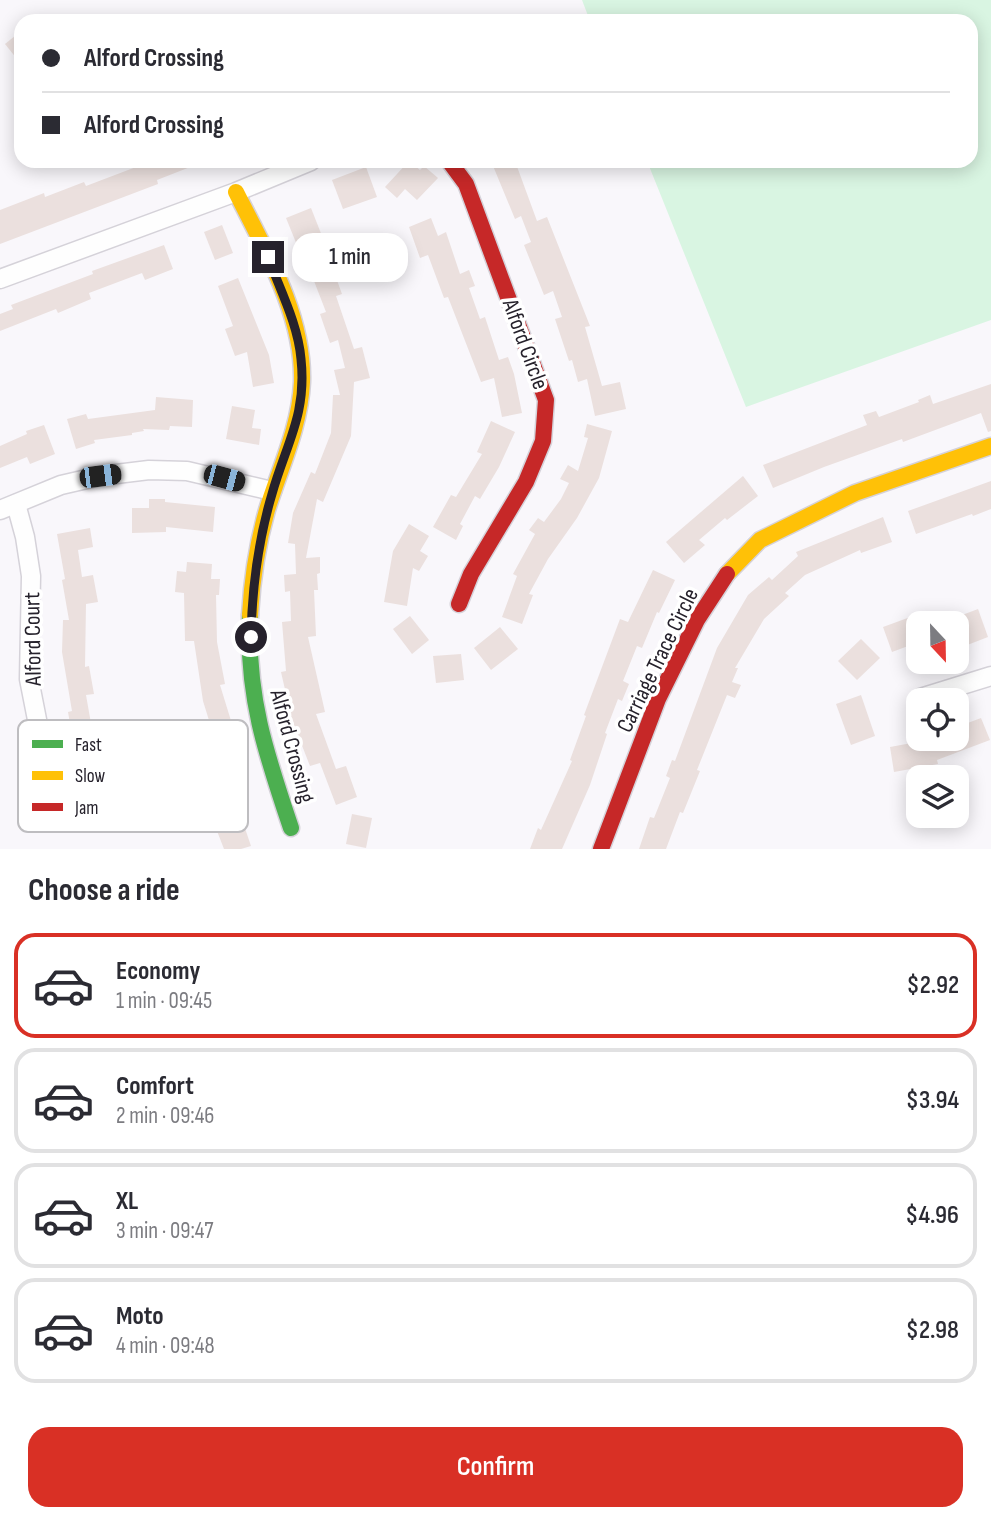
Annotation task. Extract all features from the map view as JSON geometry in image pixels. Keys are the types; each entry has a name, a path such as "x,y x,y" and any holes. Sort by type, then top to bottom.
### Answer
{"street":[{"path":"0,279 294,168"},
{"name":"Alford Circle","path":"454,168 466,184 546,400 543,441 526,482 471,573 459,604"},
{"name":"Alford Crossing","path":"236,192 268,257 295,327 301,358 299,420 272,491 254,571 250,662 257,719 291,828"},
{"name":"Carriage Trace Circle","path":"601,849 658,699 697,620 722,579 760,540 855,493 991,446"},
{"path":"8,507 61,485 100,476 149,470 187,471 272,491"},
{"name":"Alford Court","path":"8,507 25,537 31,576 29,679 37,720"},
{"path":"952,688 991,676"}],"green space":[{"path":"582,0 991,0 991,320 746,407 650,168 978,168 978,14 587,14"}],"building":[{"path":"14,37 14,55 5,44"},
{"path":"133,168 188,168 157,180 158,184 0,244 0,210 44,193 45,197 84,182 86,186"},
{"path":"366,168 377,197 343,209 332,180"},
{"path":"403,168 426,168 438,178 417,200 405,189 397,198 385,187"},
{"path":"494,168 518,168 537,221 547,217 590,326 585,327 602,386 620,382 626,409 595,416 587,379 578,382 572,360 569,361 555,319 562,317 553,291 544,295 524,245 531,242 521,216 515,219"},
{"path":"311,208 322,236 297,245 286,218"},
{"path":"431,218 438,236 446,232 460,274 469,270 475,286 469,288 480,319 485,317 499,360 508,357 522,413 502,417 494,378 481,382 448,297 444,298 428,255 420,258 409,227"},
{"path":"222,225 233,253 215,260 204,232"},
{"path":"164,245 173,269 145,280 142,273 89,293 91,299 58,313 56,309 0,331 0,314 13,309 11,305"},
{"path":"330,261 342,294 336,296 354,349 362,347 370,378 354,382 351,436 323,502 317,499 306,558 320,557 318,590 314,590 316,636 308,637 325,712 316,714 336,769 346,766 357,797 336,805 320,763 310,766 292,720 281,672 286,671 282,622 291,621 290,591 285,592 284,575 296,574 295,544 288,543 293,513 311,472 315,474 331,433 333,395 340,395 334,370 345,368 338,340 330,343 320,314 326,312 314,281 310,282 305,270"},
{"path":"238,278 269,355 274,383 253,387 247,352 235,356 225,329 233,326 218,286"},
{"path":"991,384 991,431 988,432 981,413 824,467 773,488 763,465 867,425 863,415 876,411 879,417 930,395 933,404"},
{"path":"156,397 193,400 192,427 143,429 144,431 132,435 94,440 95,443 76,449 67,419 86,414 88,419 155,410"},
{"path":"232,406 255,410 252,428 261,429 259,445 226,439"},
{"path":"491,421 515,432 480,499 475,496 460,524 463,526 456,540 433,527 451,495 456,497 482,454 477,452"},
{"path":"587,424 612,431 599,478 529,594 533,595 522,624 502,617 517,576 513,574 535,534 529,530 538,518 544,522 561,499 569,483 560,479 568,465 578,471 588,438 584,437"},
{"path":"44,425 55,454 30,464 27,457 0,468 0,446 27,434 26,431"},
{"path":"743,476 758,496 699,540 705,545 684,563 666,542"},
{"path":"991,481 991,509 916,534 908,511"},
{"path":"149,499 215,507 213,532 166,527 166,532 132,533 132,508 149,508"},
{"path":"883,517 892,542 861,553 860,550 805,575 785,593 789,596 764,619 735,668 738,668 732,682 741,685 735,698 727,695 697,770 700,771 666,849 639,849 650,817 654,818 670,778 666,776 672,760 675,761 717,648 748,595 769,577 772,580 798,556 796,552"},
{"path":"409,524 429,536 420,551 428,556 419,571 413,568 407,606 384,602 393,551"},
{"path":"90,528 93,547 78,550 82,577 93,575 98,602 86,604 85,667 89,666 94,694 86,695 90,720 69,720 68,712 72,711 62,652 63,620 69,620 57,534"},
{"path":"187,562 212,564 211,579 220,579 219,595 216,595 217,642 225,684 220,685 231,720 209,720 203,701 194,641 185,641 184,593 175,592 177,571 186,572"},
{"path":"653,570 675,580 659,613 657,612 642,648 637,646 623,681 629,684 622,701 618,699 590,785 562,849 530,849 572,761 570,760 586,716 584,715 620,619 628,622"},
{"path":"978,609 988,637 970,644 970,612"},
{"path":"410,616 429,640 412,654 393,629"},
{"path":"906,619 906,647 892,652 883,627"},
{"path":"500,627 518,649 491,670 474,648"},
{"path":"861,639 880,658 857,680 838,661"},
{"path":"461,654 464,680 436,683 433,656"},
{"path":"861,695 875,736 851,745 836,704"},
{"path":"981,718 990,740 969,748 969,722"},
{"path":"906,744 906,751 961,751 937,760 938,764 906,765 906,770 894,772 890,747"},
{"path":"352,814 372,818 366,848 346,844"},
{"path":"217,832 246,832 251,846 224,849"}],"traffic: fast":[{"path":"250,615 251,672 260,724 273,775 291,828"}],"traffic: slow":[{"path":"236,192 270,260 290,308 297,332 302,382 298,415 260,536 250,615"},
{"path":"727,574 760,540 855,493 991,446"}],"traffic: jam":[{"path":"454,168 466,184 546,400 543,441 526,482 471,574 459,604"},
{"path":"601,849 658,699 697,620 727,574"}],"route":[{"path":"251,637 254,571 261,535 272,491 299,420 302,387 301,358 295,327 268,257"}]}
